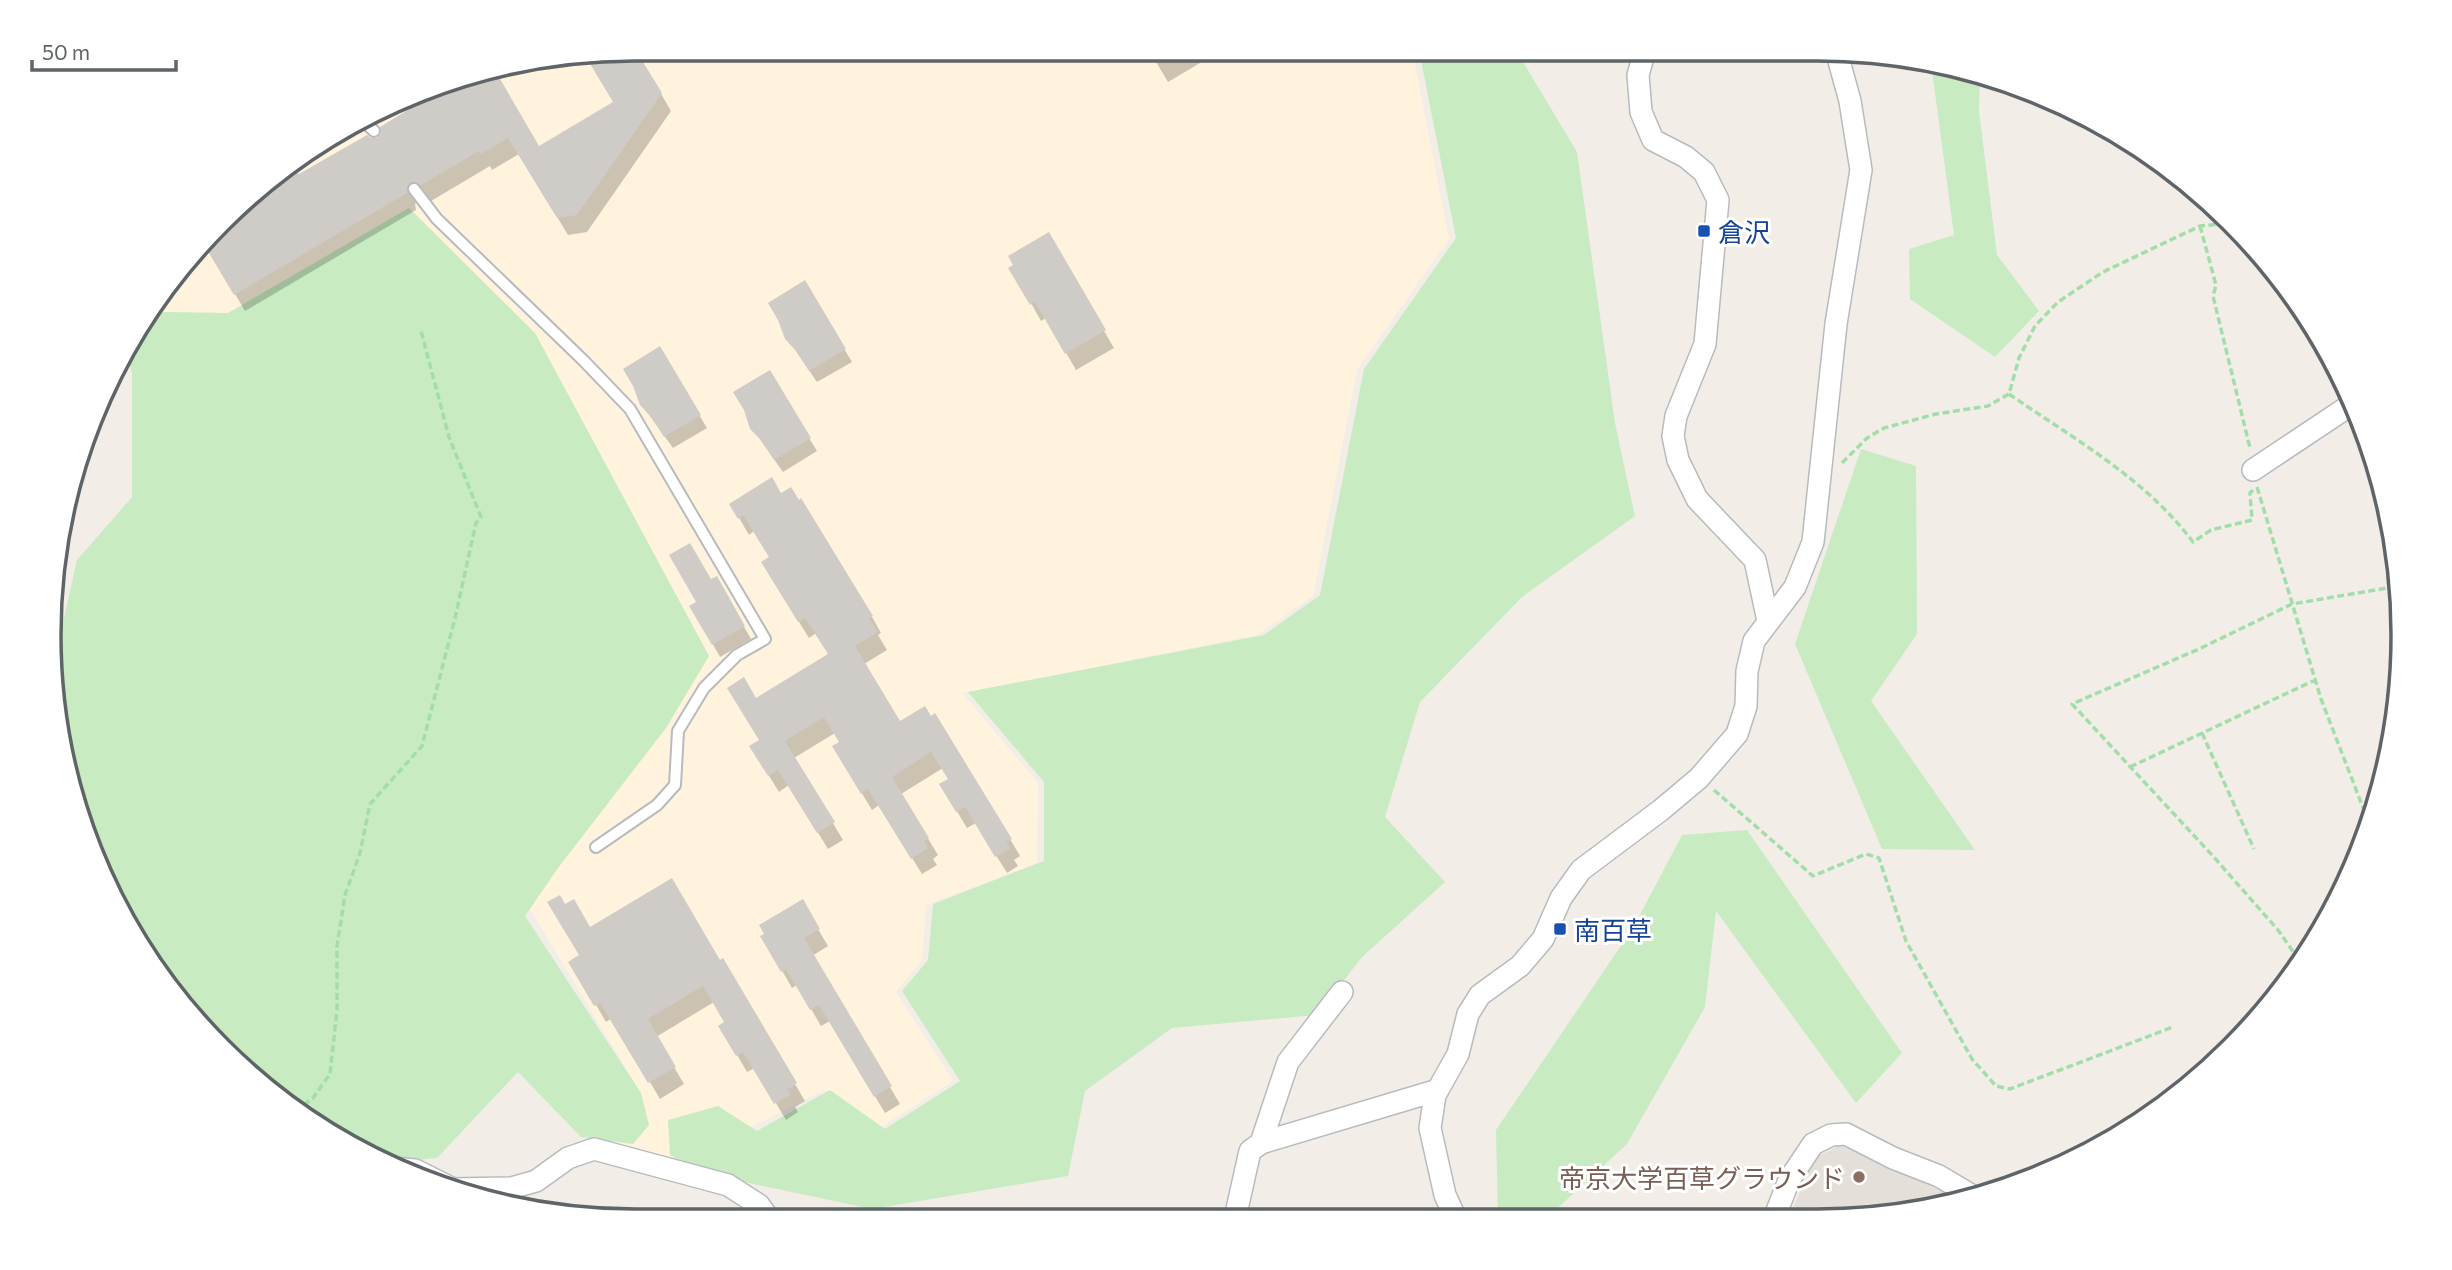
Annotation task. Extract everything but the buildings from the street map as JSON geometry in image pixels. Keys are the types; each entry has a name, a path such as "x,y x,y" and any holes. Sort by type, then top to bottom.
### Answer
{"street":[{"path":"1642,61 1638,75 1641,112 1653,139 1686,157 1704,172 1718,200 1706,344 1676,416 1673,436 1678,460 1697,499 1755,560 1768,621"},
{"path":"1451,1209 1445,1195 1430,1128 1434,1095 1458,1054 1468,1014 1480,995 1521,966 1543,939 1561,898 1581,870 1699,778 1737,734 1746,706 1747,671 1754,641 1795,587 1813,542 1836,324 1861,170 1850,101 1839,62"},
{"path":"2255,478 2345,410"},
{"path":"1261,1143 1288,1062 1342,992"},
{"path":"1237,1209 1250,1151 1261,1143 1438,1090"},
{"path":"1777,1209 1789,1180 1813,1144 1831,1135 1846,1134 1939,1176 1962,1190"},
{"path":"485,1188 511,1188 536,1181 568,1158 594,1149 728,1185 762,1209"}],"lane":[{"path":"414,189 437,219 630,408 765,639 737,655 704,688 684,720 678,731 675,785 657,805 596,847"}],"path":[{"path":"1839,468 1867,438 1884,428 1936,414 1988,406 2009,394 2019,358 2035,326 2058,302 2103,272 2200,226 2218,224"},
{"path":"2200,226 2216,285 2213,296 2255,478 2315,680 2363,808"},
{"path":"305,1104 313,1098 330,1074 337,1010 337,946 345,895 359,853 370,804 422,746 476,523 481,517 449,437 421,331"},
{"path":"2009,394 2141,485 2180,524 2193,542 2211,530 2252,520 2250,493 2255,478"},
{"path":"2294,954 2261,911 2072,704 2199,649 2292,604 2389,588"},
{"path":"2130,767 2315,680"},
{"path":"2202,733 2254,849"},
{"path":"1699,778 1813,876 1866,854 1879,858 1906,941 1972,1059 1996,1086 2010,1089 2173,1027"}],"shaded area":[{"path":"1414,61 1449,239 1357,370 1313,596 1257,635 962,693 1038,783 1037,863 926,905 922,960 896,992 953,1081 878,1129 824,1090 677,1165 640,1157 615,1143 604,1102 633,1080 521,894 709,656 535,333 409,208 228,313 163,312 180,286 229,229 286,180 348,138 415,105 487,81 523,72 597,62"},
{"name":"帝京大学百草グラウンド","path":"1840,1145 1947,1193 1855,1208 1793,1209 1813,1159"}],"green space":[{"path":"1421,61 1523,61 1577,152 1615,423 1635,516 1522,597 1420,702 1385,817 1445,882 1362,957 1317,1015 1172,1028 1085,1091 1068,1176 872,1209 706,1174 670,1155 668,1120 718,1106 757,1131 830,1090 885,1129 960,1081 902,991 928,960 933,904 1044,861 1044,782 968,692 1264,635 1320,595 1364,369 1456,238"},
{"path":"1932,73 1980,85 1979,111 1997,255 2039,311 1995,357 1910,299 1909,249 1954,235"},
{"path":"409,208 535,333 709,656 666,728 558,868 525,916 641,1093 649,1125 633,1144 581,1137 518,1072 437,1158 406,1161 381,1150 316,1112 229,1041 158,954 120,889 92,819 72,747 62,673 61,631 77,560 132,497 132,374 129,364 162,310 228,313"},
{"path":"1861,449 1916,466 1917,634 1871,701 1975,850 1882,849 1795,644"},
{"path":"1747,830 1902,1053 1856,1103 1716,911 1705,1007 1627,1144 1557,1209 1498,1209 1496,1130 1633,928 1682,835"}],"place":[{"name":"倉沢","path":"1704,231"},
{"name":"南百草","path":"1560,929"},
{"name":"帝京大学百草グラウンド","path":"1859,1177"}]}
